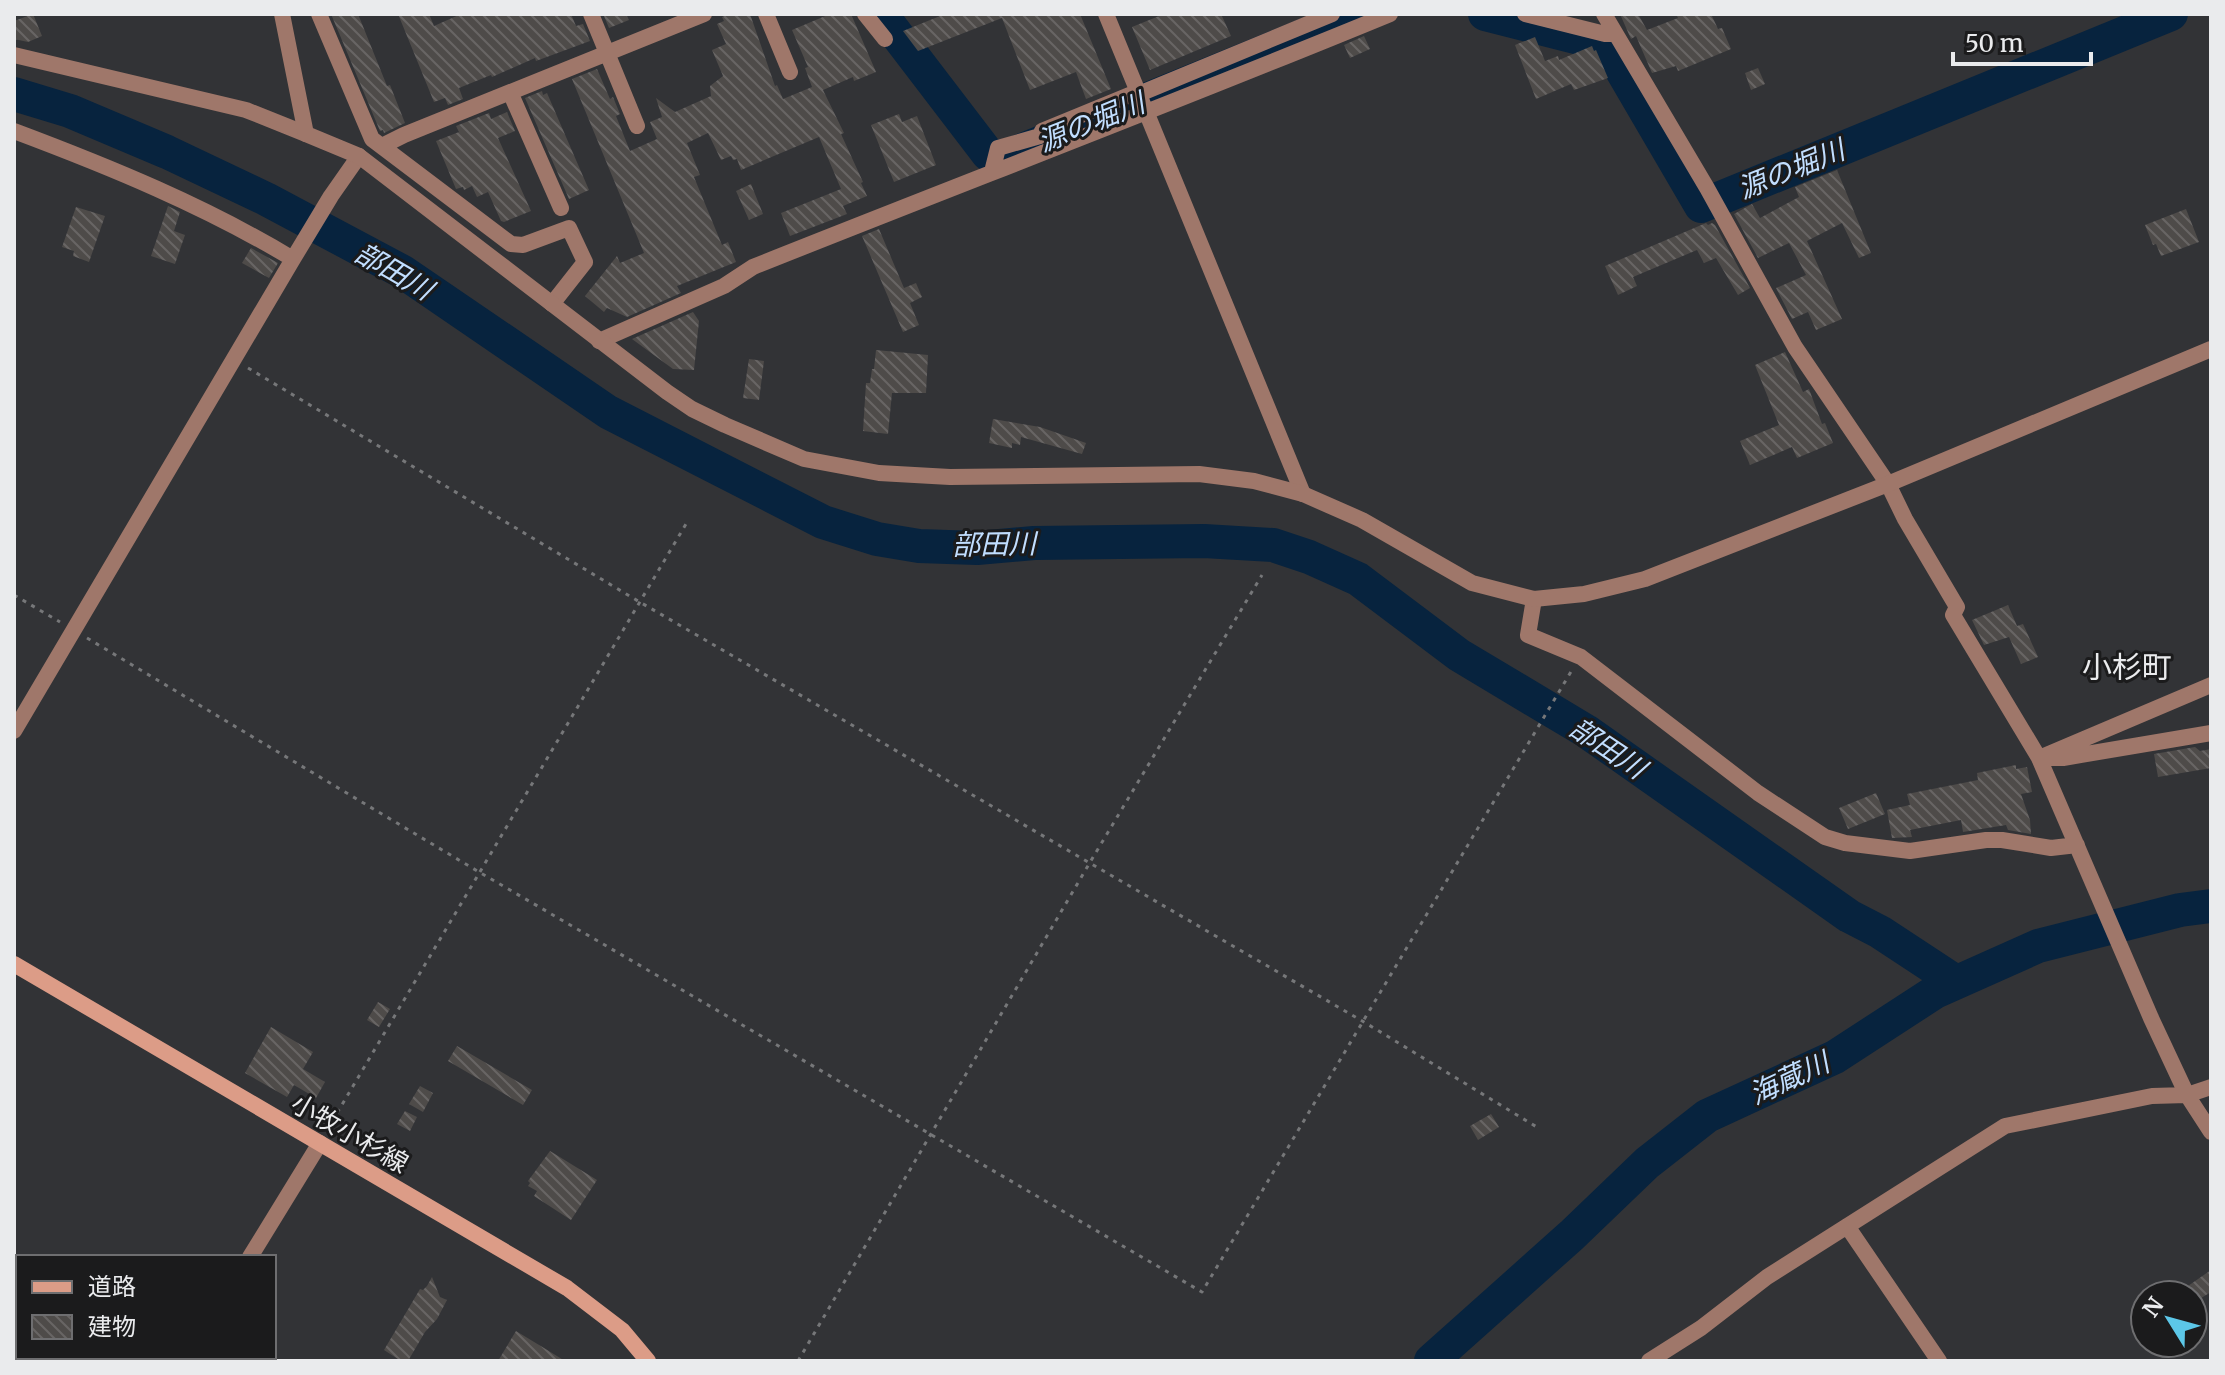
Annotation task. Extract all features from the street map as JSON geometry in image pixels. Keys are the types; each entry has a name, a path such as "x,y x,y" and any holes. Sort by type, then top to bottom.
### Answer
{"main road":[{"name":"小牧小杉線","path":"14,964 578,1295 622,1330 648,1361"}],"street":[{"path":"282,14 306,134"},
{"path":"319,14 372,139 511,244 523,245 569,228 585,262 552,304"},
{"path":"591,14 637,126"},
{"path":"382,146 704,14"},
{"path":"766,14 790,72"},
{"path":"865,14 885,39"},
{"path":"1106,14 1303,494"},
{"path":"992,172 998,148 1040,136 1042,131 1332,14"},
{"path":"599,341 724,286 753,267 1390,14"},
{"path":"1525,14 1615,34"},
{"path":"1604,14 1707,188 1795,347 1888,484 1957,607 1953,615 2039,758 2151,1018 2187,1095 2211,1132"},
{"path":"14,55 246,110 359,156 692,409 771,446 828,465 879,473 950,477 1199,474 1254,481 1303,494 1362,520 1472,583 1534,599 1584,594 1645,579 1888,484 2211,349"},
{"path":"510,92 561,208"},
{"path":"14,131 101,164 297,252"},
{"path":"14,731 297,252 359,156"},
{"path":"1534,599 1528,635 1581,657 1758,793 1825,837 1845,843 1910,851 1986,840 2077,848"},
{"path":"2039,758 2211,685"},
{"path":"2039,758 2063,758 2211,733"},
{"path":"1649,1361 1701,1328 1767,1277 2005,1126 2152,1096 2187,1095 2211,1087"},
{"path":"251,1255 320,1143"},
{"path":"1847,1226 1939,1361"}],"path":[{"path":"233,359 638,601 1364,1022 1540,1129"},
{"path":"320,1143 686,524"},
{"path":"798,1361 1262,575"},
{"path":"14,595 479,872 1202,1292 1569,675"}],"building":[{"path":"33,14 42,36 28,42 14,39 14,21"},
{"path":"331,14 358,14 405,123 384,133 380,131"},
{"path":"398,14 429,14 434,26 461,14 571,14 576,26 583,24 590,41 536,61 535,58 459,88 463,99 448,105 445,98 434,102"},
{"path":"626,14 629,20 609,28 604,16"},
{"path":"750,14 775,86 783,99 812,87 805,68 808,67 792,30 830,14 851,14 876,72 854,81 853,77 823,90 844,133 841,134 867,196 843,206 847,214 790,236 781,213 841,189 819,137 741,170 737,159 733,160 731,156 721,160 708,133 687,143 700,175 694,177 722,245 728,242 736,262 677,286 681,293 627,317 607,308 604,312 585,296 617,256 620,263 644,253 572,79 597,69 620,114 616,116 630,151 657,139 650,122 662,117 656,98 675,112 711,96 710,86 723,76 712,50 726,44 717,24 724,21 722,17"},
{"path":"945,14 1080,14 1111,89 1086,99 1076,72 1030,90 1002,18 918,51 903,31"},
{"path":"1164,14 1221,14 1231,36 1150,70 1132,27"},
{"path":"1620,14 1638,14 1647,30 1678,18 1676,14 1711,14 1718,29 1722,28 1731,49 1678,71 1676,66 1652,73 1636,36 1631,39"},
{"path":"1364,36 1370,49 1350,58 1344,45"},
{"path":"1535,37 1545,61 1558,56 1559,60 1592,46 1608,78 1574,90 1571,84 1536,99 1515,45"},
{"path":"1758,68 1765,84 1751,90 1745,73"},
{"path":"542,91 543,95 547,93 589,190 569,199 525,98"},
{"path":"507,112 515,131 498,138 531,211 504,222 488,192 477,197 472,186 464,190 463,187 456,189 436,141 459,132 456,126 489,113 491,119"},
{"path":"899,114 902,122 917,116 936,165 894,182 871,125"},
{"path":"1837,170 1871,253 1859,258 1842,223 1807,241 1842,319 1816,330 1808,312 1792,319 1776,288 1806,275 1789,243 1758,258 1734,214 1752,204 1760,218 1799,197 1795,187"},
{"path":"751,184 763,214 749,220 736,191"},
{"path":"168,206 180,212 174,231 185,235 175,264 151,256"},
{"path":"76,207 105,216 89,262 73,256 74,251 62,247"},
{"path":"2186,209 2199,242 2161,256 2145,225"},
{"path":"1706,223 1715,225 1750,288 1738,295 1716,258 1704,263 1697,250 1633,277 1637,286 1618,295 1605,266"},
{"path":"879,229 904,288 916,283 922,297 910,303 919,325 903,332 862,236"},
{"path":"251,248 278,263 269,278 242,263"},
{"path":"693,312 699,321 694,370 673,369 632,339"},
{"path":"876,350 928,355 926,393 892,393 888,434 863,431 866,383 870,383"},
{"path":"1785,352 1803,392 1809,389 1833,443 1797,458 1792,447 1750,465 1740,441 1779,425 1755,365"},
{"path":"749,359 764,361 759,400 743,398"},
{"path":"993,419 1040,427 1086,443 1082,454 1021,437 1020,445 1012,443 1012,448 989,443"},
{"path":"2008,605 2017,626 2023,624 2038,657 2021,664 2009,637 1984,645 1972,620"},
{"path":"2195,747 2200,751 2211,749 2211,768 2158,777 2154,754"},
{"path":"2016,765 2016,769 2027,767 2032,792 2021,794 2030,820 2031,834 2008,830 2006,825 1963,832 1961,820 1910,830 1912,837 1892,838 1887,810 1910,805 1907,794 1978,780 1977,773"},
{"path":"1876,793 1885,814 1848,829 1839,808"},
{"path":"378,1002 390,1009 379,1027 367,1020"},
{"path":"271,1027 313,1052 303,1069 325,1082 316,1098 294,1085 287,1097 245,1073"},
{"path":"457,1046 532,1090 523,1105 448,1061"},
{"path":"420,1086 433,1093 423,1112 409,1104"},
{"path":"405,1111 417,1117 410,1131 397,1124"},
{"path":"1491,1114 1499,1127 1478,1140 1470,1126"},
{"path":"550,1151 597,1180 571,1220 534,1196 537,1191 528,1186 528,1181"},
{"path":"2211,1270 2211,1292 2209,1279 2198,1279"},
{"path":"432,1277 440,1297 447,1300 408,1361 401,1361 384,1350 420,1289 427,1286"},
{"path":"516,1331 544,1348 565,1361 498,1361"}],"waterway":[{"name":"源の堀川","path":"881,14 988,154 1003,158 1357,14"},
{"name":"源の堀川","path":"1485,14 1607,45 1701,206 2171,14"},
{"name":"部田川","path":"14,94 70,111 266,199 403,272 608,412 823,522 877,539 919,546 977,548 1034,543 1204,541 1273,545 1358,579 1459,655 1586,731 1849,916 1880,932 1956,982"},
{"name":"海蔵川","path":"1431,1361 1647,1163 1707,1116 1835,1057 1935,992 2038,946 2180,910 2211,906"}],"district":[{"name":"小杉町","path":"2127,667"}]}
